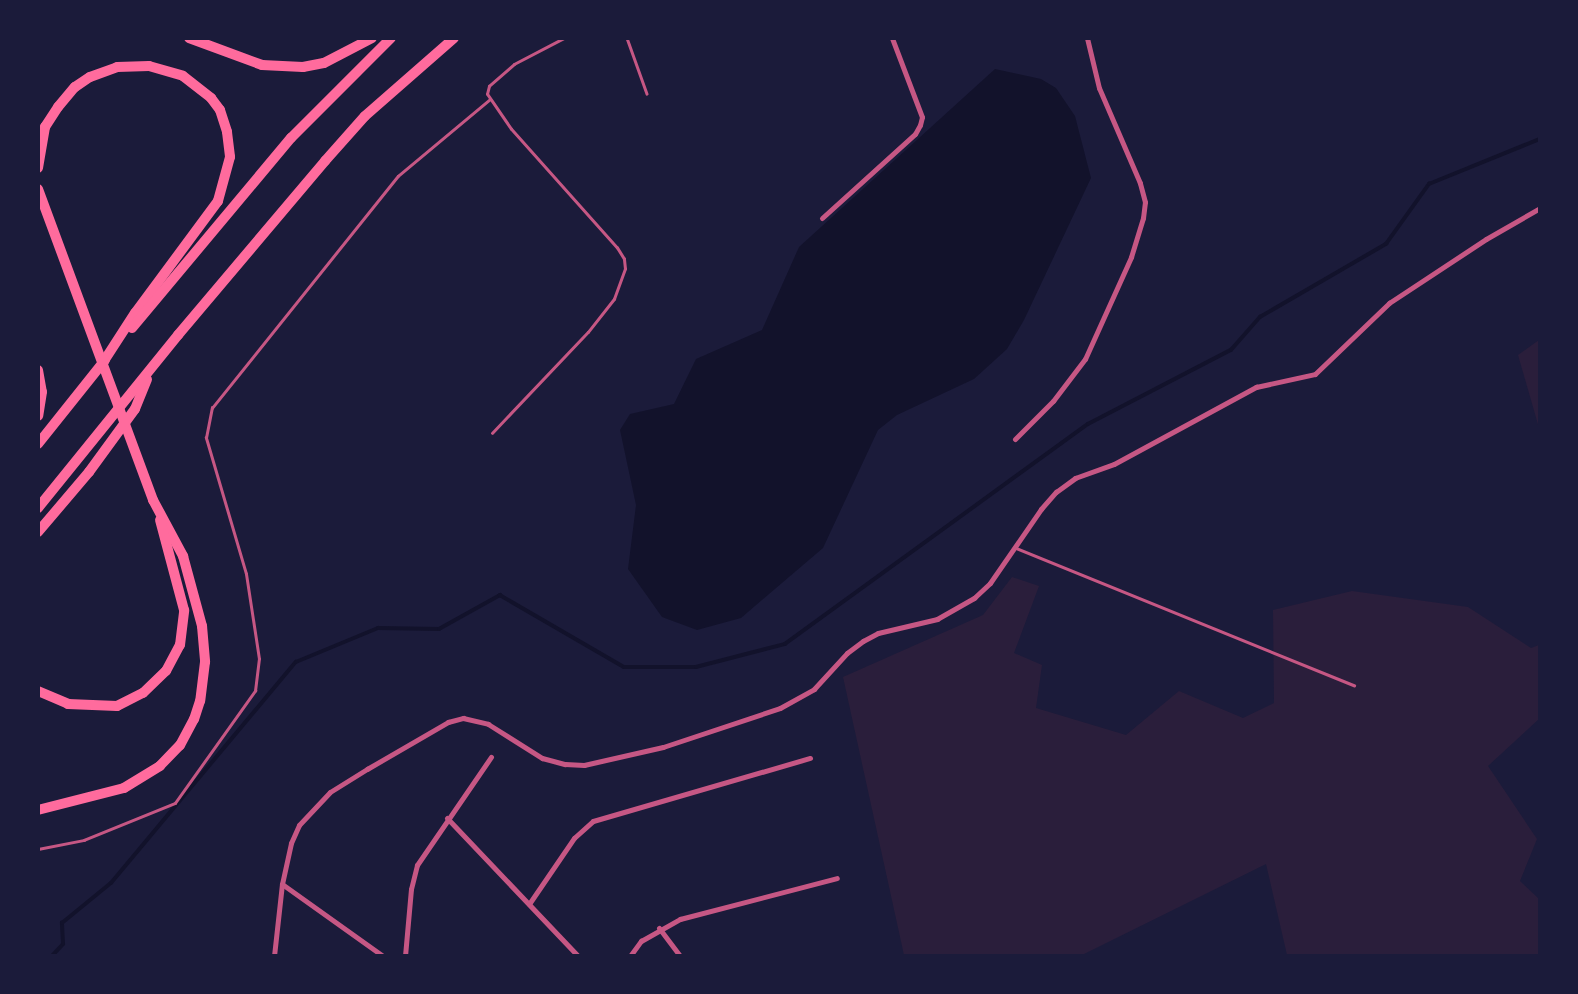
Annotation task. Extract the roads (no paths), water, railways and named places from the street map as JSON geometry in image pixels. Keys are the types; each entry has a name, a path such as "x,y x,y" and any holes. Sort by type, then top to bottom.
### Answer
{"highway":[{"path":"189,38 262,65 303,67 324,63 372,38"},
{"path":"38,444 291,138 391,38"},
{"path":"38,509 152,368 357,125 454,38"},
{"path":"38,168 45,127 58,107 82,82 117,67 149,66 183,76 211,98 220,110 228,132 230,157 218,201 135,313 104,361"},
{"path":"38,180 40,193 153,500 183,556 202,626 203,682 194,719 174,752 142,779 93,799 38,810"},
{"path":"38,532 89,472 135,409 152,368"},
{"path":"38,370 42,392 38,416"},
{"path":"38,691 68,704 117,706 156,683 170,664 183,634 184,610 160,516"}],"street":[{"path":"822,218 915,134 920,125 922,117 892,38"},
{"path":"1015,439 1059,394 1085,359 1131,257 1143,218 1140,183 1099,88 1087,38"},
{"path":"274,956 282,884 290,844 310,810 330,792 447,722 476,719 542,758 565,764 605,761 694,738 797,700 814,689 847,653 878,634 937,619 960,609 989,583 1056,492 1075,478 1114,464 1243,393 1315,374 1390,303 1486,239 1539,208"},
{"path":"405,956 413,875 421,857 491,757"},
{"path":"528,904 574,838 593,821 810,758"},
{"path":"447,818 578,956"},
{"path":"630,956 640,941 659,928 709,910 838,878"},
{"path":"282,884 383,956"},
{"path":"659,928 680,956"}],"lane":[{"path":"492,433 588,332 614,299 625,269 624,259 617,248 489,100 489,86 498,76 564,38"},
{"path":"627,38 647,94"},
{"path":"38,849 84,840 175,803 255,691 259,659 246,574 206,438 212,408 398,176 489,100"},
{"path":"1014,547 1354,685"}],"waterway":[{"path":"52,956 63,944 62,923 111,883 296,662 378,628 439,629 500,595 624,667 696,667 785,644 1088,424 1231,350 1260,317 1386,244 1429,184 1540,139"}]}
